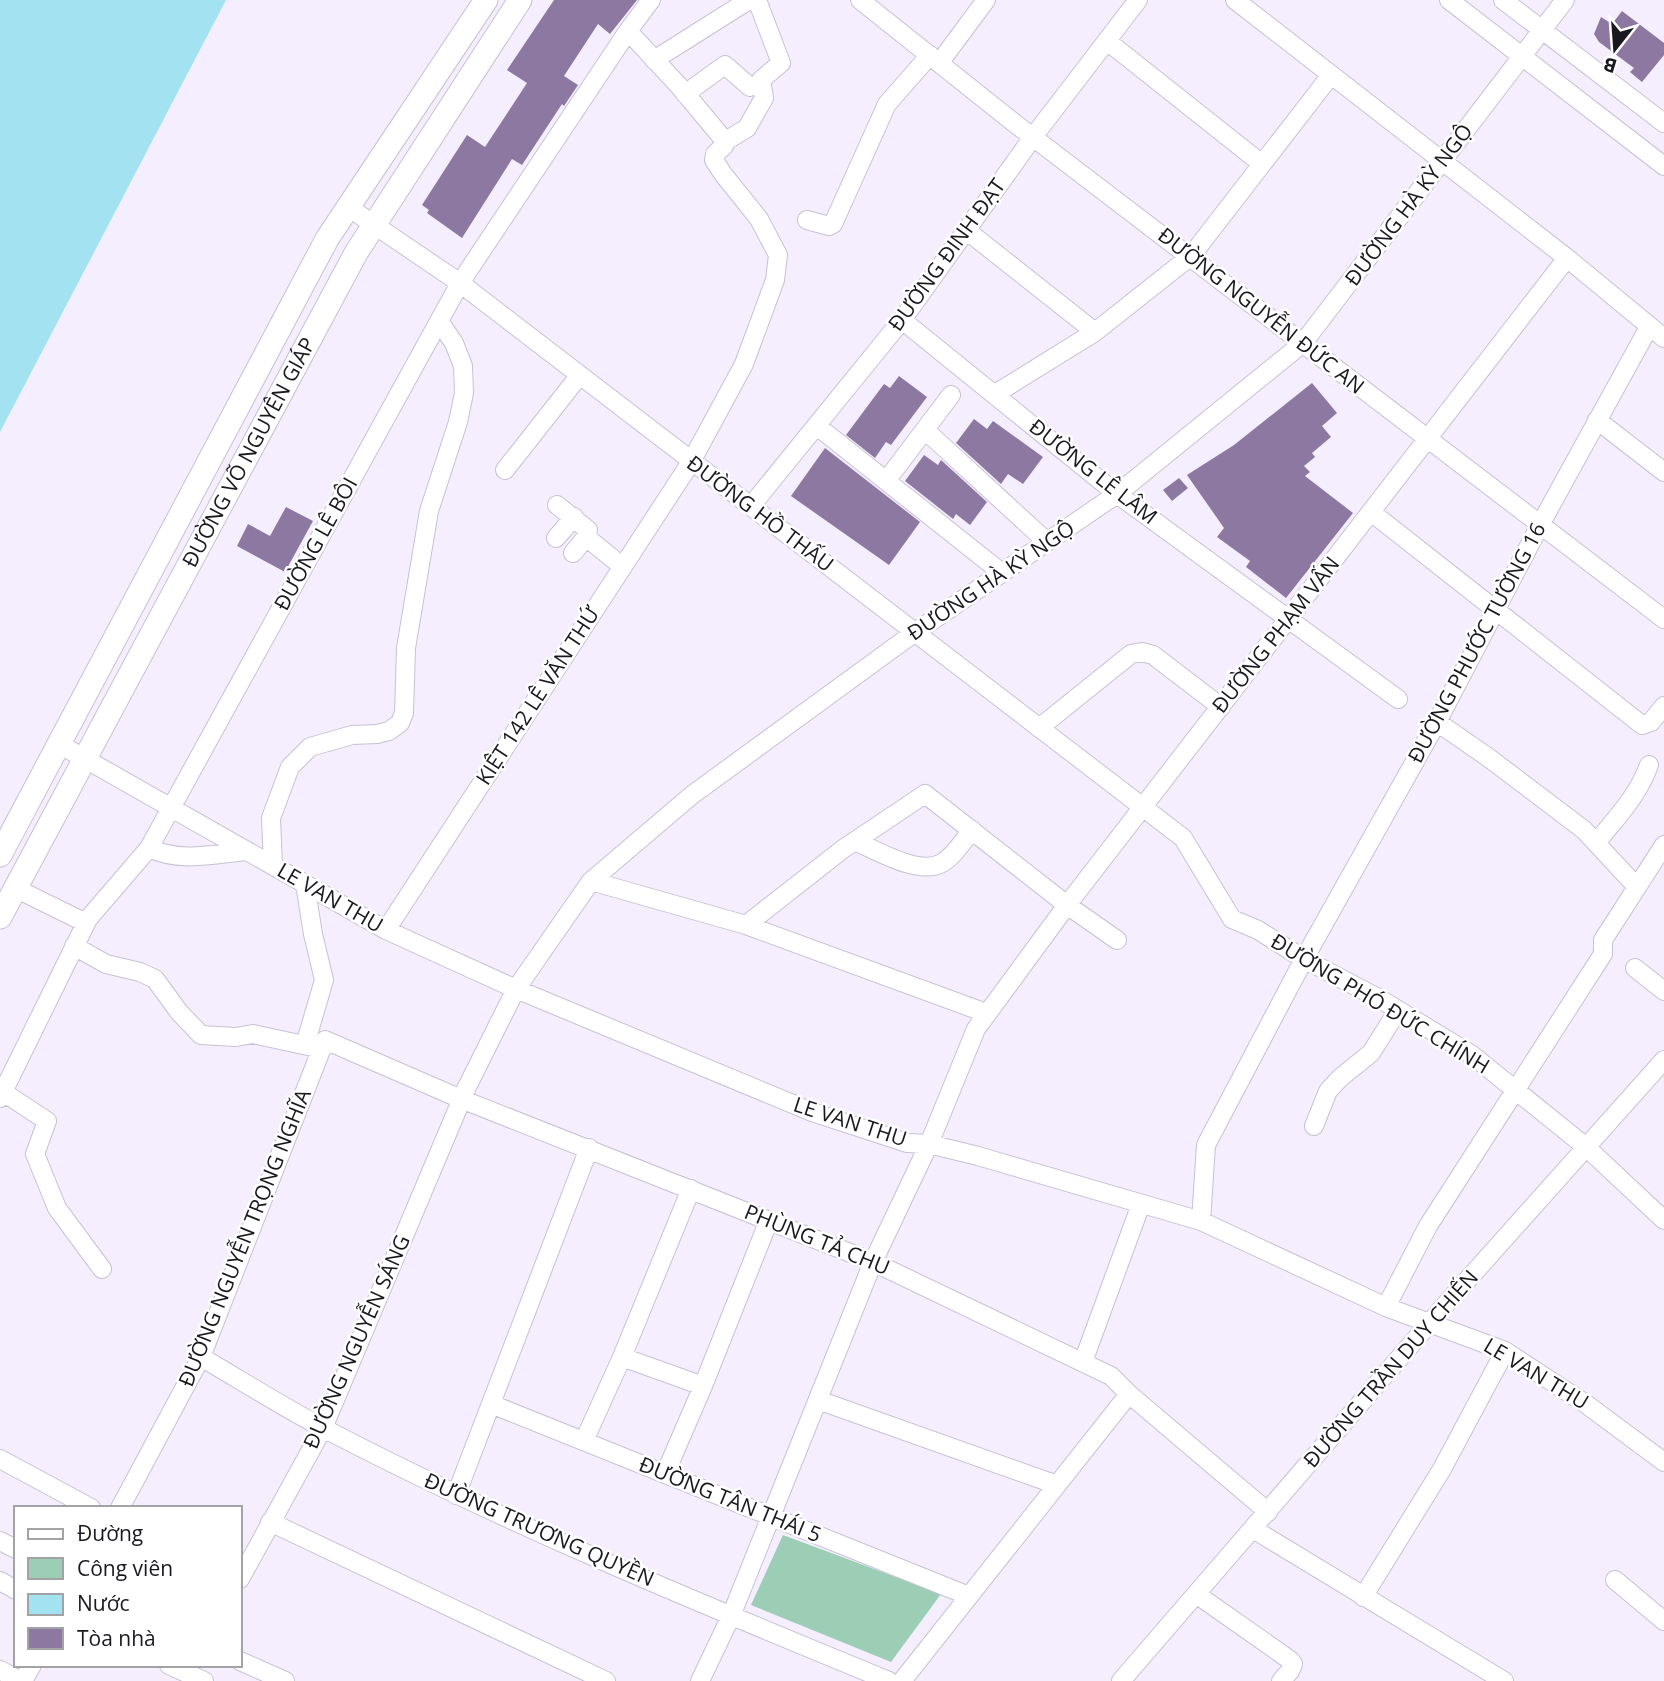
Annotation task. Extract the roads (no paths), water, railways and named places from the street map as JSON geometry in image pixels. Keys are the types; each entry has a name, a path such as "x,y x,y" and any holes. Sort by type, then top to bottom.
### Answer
{"main road":[{"name":"ĐƯỜNG VÕ NGUYÊN GIÁP","path":"0,855 327,239 486,0"},
{"name":"ĐƯỜNG VÕ NGUYÊN GIÁP","path":"0,917 356,253 520,0"}],"street":[{"name":"ĐƯỜNG LÊ BÔI","path":"2,1095 86,923 149,849 460,284 651,0"},
{"path":"654,60 749,0"},
{"path":"628,31 724,142 747,128 764,98 761,80 781,63 757,0"},
{"name":"ĐƯỜNG NGUYỄN ĐỨC AN","path":"860,0 1033,137 1664,619"},
{"path":"807,220 829,226 834,224 887,104 935,59 986,0"},
{"name":"ĐƯỜNG ĐINH ĐẠT","path":"751,506 902,320 1033,137 1138,0"},
{"path":"1235,0 1567,258 1657,332"},
{"path":"1449,0 1664,166"},
{"path":"1503,0 1664,122"},
{"name":"ĐƯỜNG HÀ KỲ NGỘ","path":"460,1099 516,989 590,881 692,795 914,633 1117,494 1303,343 1565,0"},
{"path":"1107,41 1262,164"},
{"path":"685,94 725,65 750,87"},
{"path":"995,394 1095,332 1191,256 1331,75"},
{"name":"KIỆT 142 LÊ VĂN THỨ","path":"386,930 691,462 744,364 775,280 778,255 759,219 714,160 724,142"},
{"name":"ĐƯỜNG HỒ THẤU","path":"348,207 460,284 1143,807"},
{"path":"966,230 1095,332"},
{"name":"ĐƯỜNG PHẠM VẤN","path":"873,1262 929,1144 968,1046 986,1013 1567,258"},
{"name":"ĐƯỜNG LÊ LÂM","path":"902,320 1117,494 1398,699"},
{"path":"273,866 271,818 290,767 310,747 352,735 388,731 400,723 404,713 406,648 429,511 458,422 464,393 463,366 454,343 439,321"},
{"name":"ĐƯỜNG PHƯỚC TƯỜNG 16","path":"1201,1221 1206,1146 1304,959 1437,722 1597,420 1657,332"},
{"path":"505,470 579,376"},
{"path":"887,481 951,395"},
{"path":"1597,420 1664,472"},
{"path":"817,426 1002,573"},
{"path":"925,430 1047,542"},
{"path":"557,505 579,515 588,530 586,537 573,553"},
{"path":"1371,512 1642,725 1651,722 1664,706"},
{"path":"556,538 579,515"},
{"path":"586,537 623,567"},
{"path":"1039,728 1131,654 1142,652 1153,655 1221,707"},
{"path":"1437,722 1584,830 1636,886"},
{"name":"LE VAN THU","path":"59,744 386,930 516,989 812,1112 907,1143 929,1144 978,1156 1201,1221 1386,1307 1505,1351 1586,1404 1664,1462"},
{"path":"1595,843 1632,800 1649,765"},
{"path":"746,925 855,841 925,794 1117,940"},
{"name":"ĐƯỜNG PHÓ ĐỨC CHÍNH","path":"1143,807 1183,838 1232,919 1258,930 1472,1055 1586,1147 1664,1220"},
{"path":"855,841 908,864 933,867 947,859 972,830"},
{"path":"1386,1307 1428,1226 1603,954 1602,940 1664,845"},
{"path":"149,849 166,855 187,857 247,851"},
{"path":"590,881 746,925 986,1013"},
{"name":"ĐƯỜNG NGUYỄN TRỌNG NGHĨA","path":"121,1506 201,1357 317,1045 324,980 305,884"},
{"path":"15,888 86,923"},
{"name":"PHÙNG TẢ CHU","path":"75,946 96,959 155,979 179,1012 201,1035 236,1037 253,1034 317,1045 589,1148 873,1262 1111,1376 1268,1512"},
{"path":"1634,968 1664,991"},
{"path":"1314,1126 1328,1091 1371,1053 1398,1010"},
{"name":"ĐƯỜNG TRẦN DUY CHIẾN","path":"1121,1681 1429,1324 1664,1060"},
{"path":"2,1095 47,1121 35,1154 57,1208 102,1269"},
{"name":"ĐƯỜNG NGUYỄN SÁNG","path":"242,1574 323,1429 460,1099"},
{"path":"456,1494 589,1148"},
{"path":"584,1441 622,1357 691,1189"},
{"path":"1083,1362 1141,1204"},
{"path":"665,1474 704,1386 769,1220"},
{"path":"700,1681 731,1616 873,1262"},
{"path":"1363,1597 1442,1469 1505,1351"},
{"name":"ĐƯỜNG TRƯƠNG QUYỀN","path":"201,1357 323,1429 456,1494 731,1616 889,1681"},
{"path":"622,1357 704,1386"},
{"path":"902,1681 1129,1394"},
{"path":"818,1400 1057,1485"},
{"name":"ĐƯỜNG TÂN THÁI 5","path":"491,1404 969,1596"},
{"path":"0,1459 87,1506"},
{"path":"270,1522 607,1681"},
{"path":"1253,1529 1504,1681"},
{"path":"1615,1580 1664,1621"},
{"path":"1196,1594 1290,1660 1293,1664 1281,1681"},
{"path":"242,1662 285,1681"},
{"path":"174,1667 192,1675"},
{"path":"0,1670 22,1681"}],"water":[{"path":"0,0 226,0 0,432"}]}
